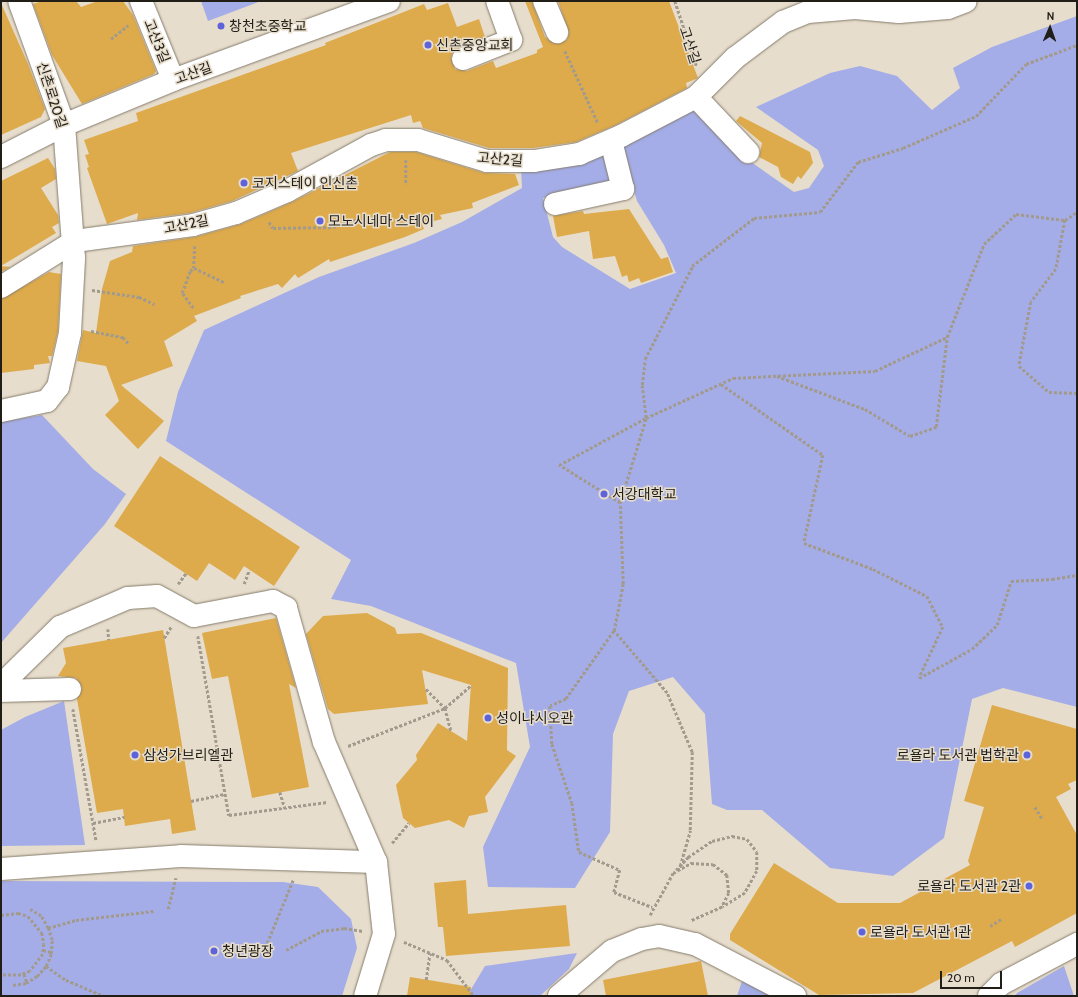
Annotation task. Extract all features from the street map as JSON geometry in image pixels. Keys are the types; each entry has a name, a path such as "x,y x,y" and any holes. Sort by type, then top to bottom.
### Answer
{"street":[{"name":"신촌로20길","path":"1,411 34,405 47,400 55,393 61,378 70,328 75,241 64,125 19,1"},
{"name":"고산3길","path":"141,1 173,80"},
{"name":"고산길","path":"1,157 64,125 173,80 389,1"},
{"path":"463,59 511,40 497,1"},
{"path":"544,1 557,32"},
{"name":"고산2길","path":"1,287 75,241 193,225 236,213 287,191 371,145 386,140 418,140 487,161 512,162 557,159 579,154 611,141 700,93 752,44 783,22 808,12 855,8 899,12 954,3"},
{"path":"700,93 748,152"},
{"path":"555,204 624,189 611,141"},
{"path":"1,685 60,627 128,598 158,596 194,616 273,602 286,608 329,754 376,862 384,934 365,996"},
{"path":"1,691 70,689"},
{"path":"1,869 181,856 376,862"},
{"path":"559,996 612,952 642,939 659,936 695,944 795,996"},
{"path":"989,996 1001,984 1077,944"}],"path":[{"name":"고산길","path":"675,1 700,93"},
{"path":"557,32 594,114"},
{"path":"652,907 614,892 620,870 578,852 572,803 552,744 550,706 566,699 614,631 623,584 620,503 646,418 642,385 644,359 693,265 754,218 820,212 858,162 903,148 976,116 1026,64 1077,45"},
{"path":"406,186 407,171"},
{"path":"1077,212 1066,220 1056,269 1031,302 1019,366 1048,392 1077,393"},
{"path":"775,375 865,409 910,436 936,427 948,337 984,244 1016,214 1066,220"},
{"path":"282,228 333,227 359,218"},
{"path":"193,308 182,293 190,271 194,268 196,254"},
{"path":"194,268 226,282"},
{"path":"84,288 139,297 154,304"},
{"path":"87,330 123,338 129,344"},
{"path":"620,503 558,465 646,418 733,378 875,371 948,337"},
{"path":"721,383 824,455 804,543 873,569 927,596 943,627 920,678 972,650 997,625 1011,581 1052,579 1077,575"},
{"path":"194,616 229,815 349,799"},
{"path":"614,631 668,693 692,752 690,830 680,866"},
{"path":"329,754 445,708 471,685"},
{"path":"70,689 99,862"},
{"path":"426,689 445,708 451,731"},
{"path":"280,792 285,808"},
{"path":"191,801 225,794"},
{"path":"1035,807 1042,818"},
{"path":"93,824 124,817"},
{"path":"642,939 652,907 673,873 680,866 712,841 732,836 747,840 757,852 757,871 745,894 686,924 678,940"},
{"path":"168,909 181,856"},
{"path":"267,943 301,860"},
{"path":"673,873 692,863 713,864 727,875 729,893 722,907"},
{"path":"13,985 27,982 46,966 51,952 52,940 48,928 42,918 30,908"},
{"path":"48,928 76,920 153,911"},
{"path":"1,914 18,913 36,924 42,933 43,950 38,964 24,974 1,975"},
{"path":"36,924 42,918"},
{"path":"990,926 1001,919"},
{"path":"286,950 321,931 344,928 384,934 448,960 474,996"},
{"path":"43,950 51,952"},
{"path":"426,980 430,953"},
{"path":"46,966 66,980 104,996"},
{"path":"24,974 27,982"}],"shaded area":[{"path":"201,1 261,1 208,21"},
{"path":"1077,16 1077,707 1003,688 972,699 944,838 893,876 830,868 762,810 727,810 712,804 705,714 673,677 629,691 613,734 610,832 575,888 488,887 483,847 530,747 516,663 371,606 331,599 351,560 166,441 178,392 204,330 319,277 414,243 462,222 522,188 521,169 608,150 616,183 543,198 553,237 562,247 630,289 676,273 664,245 637,201 620,145 664,126 696,107 731,148 794,192 809,188 824,166 818,150 756,107 830,73 860,66 897,76 932,110 960,88 953,68 992,47"},
{"path":"42,415 93,469 126,494 105,524 1,643 1,422"},
{"path":"64,701 85,845 1,846 1,730 25,717"},
{"path":"1,881 283,882 318,887 351,919 357,948 342,996 1,996"},
{"path":"577,953 569,969 540,996 467,996 485,966"},
{"path":"1064,966 1074,996 1015,996 1017,993"},
{"path":"743,978 776,996 737,996"}],"building":[{"path":"42,1 76,1 81,7 98,1 123,1 133,15 156,71 154,74 82,104 52,55 33,4"},
{"path":"525,1 532,1 545,37 556,44 567,40 569,33 558,1 669,1 698,78 686,83 687,88 616,125 576,142 533,148 489,148 423,128 420,121 413,123 411,115 291,153 298,171 232,201 190,213 137,220 138,213 107,224 87,168 89,167 85,155 89,154 84,140 138,121 136,113 326,45 325,43 424,4 427,10 448,3 457,27 479,19 485,37 453,51 451,58 455,69 467,71 493,61 496,68 537,53 537,50 543,47"},
{"path":"1,3 28,64 45,109 41,117 1,135"},
{"path":"740,116 810,152 813,163 801,179 798,176 793,184 781,177 778,167 759,157 762,143 736,121"},
{"path":"390,152 416,152 484,173 515,174 519,185 472,203 473,208 440,215 442,219 422,224 424,229 405,237 330,262 329,259 298,278 295,274 282,288 278,284 240,296 241,298 194,316 197,321 164,341 173,366 121,385 164,421 138,449 105,415 119,401 106,366 77,361 83,330 96,333 102,289 110,261 132,252 133,246 195,237 241,224 292,202"},
{"path":"48,158 55,169 56,179 41,188 58,215 59,223 52,227 56,233 1,266 1,181"},
{"path":"629,209 661,259 668,257 673,272 641,283 639,278 629,282 627,275 622,277 615,256 593,259 589,231 557,237 553,216 583,211 584,214"},
{"path":"1,266 10,267 1,272"},
{"path":"49,272 61,274 58,331 52,356 48,356 50,363 34,365 34,369 1,373 1,299"},
{"path":"160,456 300,547 274,586 244,566 235,580 209,563 197,581 114,526"},
{"name":"성이냐시오관","path":"367,613 395,628 397,634 421,633 508,668 507,750 516,756 485,797 488,812 469,816 464,828 449,820 415,828 403,818 396,785 417,760 416,755 438,723 467,741 471,685 422,670 428,704 334,714 328,709 306,634 323,616"},
{"path":"276,618 296,688 289,684 309,787 252,798 228,676 212,679 202,633"},
{"name":"삼성가브리엘관","path":"163,630 196,830 172,834 170,819 125,826 123,809 97,813 77,699 82,688 76,678 58,676 66,663 63,648"},
{"path":"992,705 1077,729 1077,780 1068,784 1071,789 1056,797 1077,835 1077,913 1015,947 1012,941 913,993 819,995 730,940 730,934 774,863 838,903 900,903 970,865 968,861 984,807 964,801"},
{"path":"466,880 468,914 566,905 570,946 446,956 443,927 438,927 434,883"},
{"path":"701,961 708,996 606,996 603,980"},
{"path":"410,977 471,987 470,996 407,996"}],"place":[{"name":"창천초중학교","path":"221,26"},
{"name":"신촌중앙교회","path":"428,45"},
{"name":"코지스테이 인신촌","path":"244,183"},
{"name":"모노시네마 스테이","path":"320,221"},
{"name":"서강대학교","path":"604,494"},
{"name":"성이냐시오관","path":"488,718"},
{"name":"삼성가브리엘관","path":"135,755"},
{"name":"로욜라 도서관 법학관","path":"1027,755"},
{"name":"로욜라 도서관 2관","path":"1029,886"},
{"name":"로욜라 도서관 1관","path":"862,932"},
{"name":"청년광장","path":"214,951"}]}
